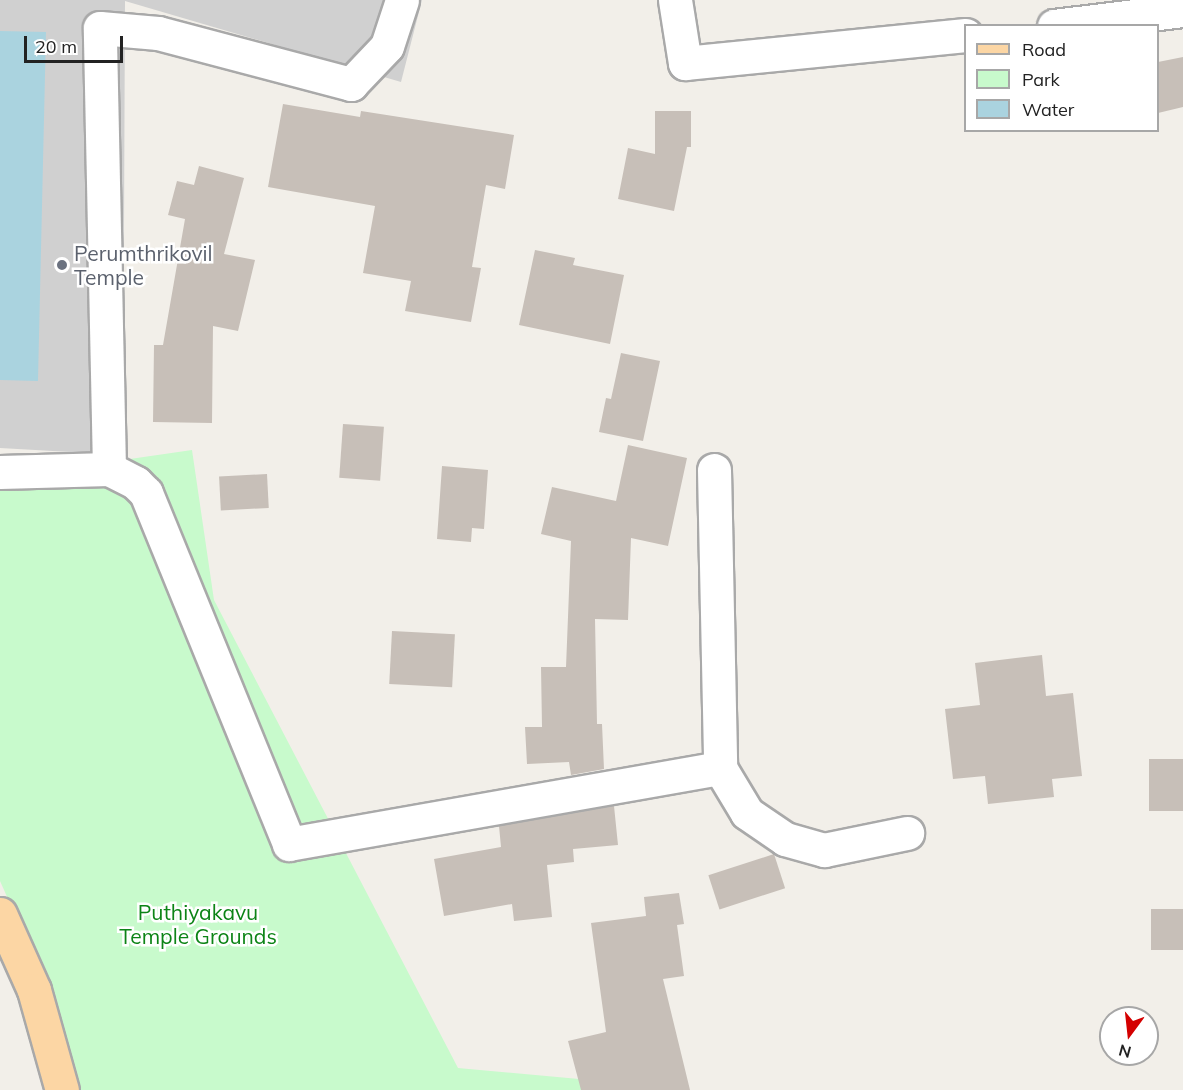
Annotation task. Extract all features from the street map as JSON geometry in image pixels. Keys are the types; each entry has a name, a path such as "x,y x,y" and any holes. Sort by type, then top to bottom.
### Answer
{"main road":[{"path":"0,914 34,990 62,1090"}],"street":[{"path":"109,469 100,28 158,33 351,84 387,46 402,0"},
{"path":"675,0 685,63 964,35"},
{"path":"1070,24 1183,10"},
{"path":"0,472 109,469 136,483 146,493 289,844 720,768"},
{"path":"714,470 720,768 747,813 785,839 824,850 908,833"}],"shaded area":[{"name":"Perumthrikovil Temple","path":"0,0 422,0 401,82 125,1 123,455 0,448"}],"green space":[{"name":"Puthiyakavu Temple Grounds","path":"192,450 214,600 458,1068 612,1082 614,1090 77,1090 49,991 0,881 0,454 123,460"}],"water":[{"path":"0,31 46,32 38,381 0,380"}],"building":[{"path":"1183,57 1183,107 1159,113 1159,62"},
{"path":"283,104 360,117 361,111 514,135 505,189 486,185 472,267 481,268 471,322 405,311 411,281 363,273 375,206 268,187"},
{"path":"655,111 691,111 691,147 687,147 674,211 618,199 628,148 655,154"},
{"path":"199,166 244,178 224,254 255,260 238,331 213,326 212,423 153,422 154,345 163,345 185,219 168,215 177,181 194,185"},
{"path":"535,250 575,258 573,265 624,275 610,344 519,325"},
{"path":"621,353 660,361 643,441 599,432 606,398 611,399"},
{"path":"343,424 384,427 380,481 339,478"},
{"path":"628,445 687,458 668,546 631,538 628,620 595,619 597,724 602,724 604,769 571,775 569,762 527,764 525,727 542,727 541,667 566,667 571,541 541,534 552,487 616,501"},
{"path":"442,466 488,470 484,529 472,528 471,542 437,539"},
{"path":"267,474 269,508 221,510 219,477"},
{"path":"392,631 455,634 452,687 389,684"},
{"path":"1042,655 1046,696 1073,693 1082,776 1052,779 1054,797 988,804 985,776 953,779 945,709 980,705 975,663"},
{"path":"1149,759 1183,759 1183,811 1149,811"},
{"path":"614,806 618,845 573,849 574,862 547,865 552,917 514,921 512,904 444,916 434,859 501,847 499,826"},
{"path":"774,854 785,888 720,910 708,875"},
{"path":"679,893 684,924 677,925 684,976 663,979 690,1090 581,1090 568,1041 606,1032 591,923 646,916 644,897"},
{"path":"1151,909 1183,909 1183,950 1151,950"}],"place":[{"name":"Perumthrikovil Temple","path":"62,265"}]}
